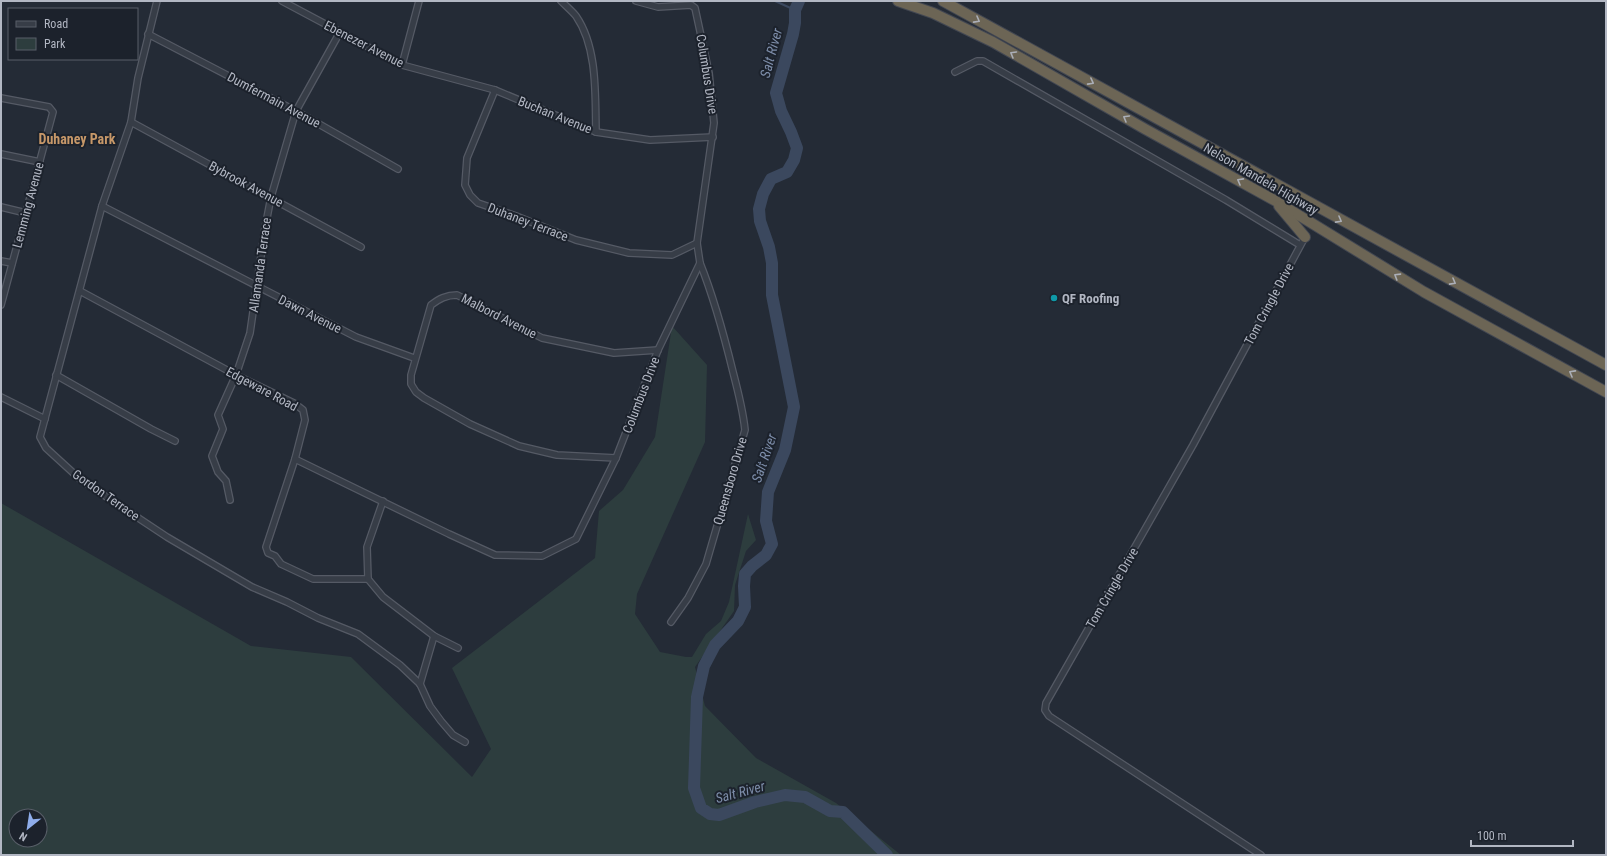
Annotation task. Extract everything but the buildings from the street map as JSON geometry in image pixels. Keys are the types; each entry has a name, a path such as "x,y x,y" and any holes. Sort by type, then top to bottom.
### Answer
{"highway":[{"name":"Nelson Mandela Highway","path":"898,1 933,13 994,42 1145,129 1274,200 1424,292 1606,392"},
{"name":"Nelson Mandela Highway","path":"943,1 1606,365"},
{"path":"1274,200 1302,241"}],"street":[{"name":"Gordon Terrace","path":"157,1 138,78 131,122 102,206 40,437 46,448 81,480 167,537 252,587 287,602 318,618 358,634 400,665 420,684 430,706 441,721 453,735 465,742"},
{"name":"Ebenezer Avenue","path":"282,1 402,65 495,90"},
{"path":"402,65 419,1"},
{"path":"561,1 576,16 589,44 595,80 596,132"},
{"name":"Columbus Drive","path":"295,459 495,555 542,556 576,539 616,458 658,350 700,263 697,243 714,123 709,73 695,8 691,4 658,7 636,1"},
{"name":"Allamanda Terrace","path":"230,500 226,481 218,472 212,456 223,429 218,415 236,375 250,333 264,228 270,197 296,111 340,32"},
{"name":"Dumfermain Avenue","path":"148,34 296,111 398,169"},
{"path":"955,72 977,61 983,61 1226,200 1302,241"},
{"name":"Buchan Avenue","path":"495,90 596,132 650,140 713,137"},
{"name":"Duhaney Terrace","path":"495,90 467,158 465,185 470,196 478,203 516,216 576,240 629,253 672,255 697,243"},
{"name":"Lemming Avenue","path":"1,98 49,107 53,112 1,305"},
{"name":"Bybrook Avenue","path":"131,122 361,247"},
{"path":"1,154 40,162"},
{"name":"Dawn Avenue","path":"102,206 356,337 414,358"},
{"path":"1,208 26,213"},
{"name":"Tom Cringle Drive","path":"1261,855 1049,716 1046,710 1046,703 1193,445 1302,241"},
{"path":"1,261 12,263"},
{"name":"Queensboro Drive","path":"671,622 688,598 706,564 745,430 744,415 726,344 712,293 700,263"},
{"name":"Edgeware Road","path":"80,291 236,375 294,403 303,410 305,420 295,459 266,547 268,553 275,556 281,564 312,579 368,580"},
{"name":"Malbord Avenue","path":"616,458 557,455 519,446 470,424 416,392 411,384 411,375 414,358 431,305 441,298 449,295 457,295 542,338 614,352 658,350"},
{"path":"56,375 175,441"},
{"path":"1,397 44,419"},
{"path":"382,501 368,547 368,580 383,597 434,636 458,648"},
{"path":"420,684 434,636"}],"green space":[{"path":"672,326 707,365 705,442 637,594 635,614 660,652 692,657 706,634 721,621 729,602 748,514 756,540 746,551 735,585 734,611 695,667 705,706 756,758 836,803 901,855 1,855 1,503 251,646 351,657 472,777 491,749 452,668 595,558 599,511 623,490 655,437"}],"waterway":[{"path":"775,1 795,10"},
{"name":"Salt River","path":"799,1 795,10 793,34 776,93 781,111 797,148 794,160 787,172 771,179 763,194 759,209 760,221 769,247 772,263 772,295 794,407 785,450 768,492 766,521 772,544 766,555 752,566 745,574 745,607 738,621 715,645 704,666 697,697 694,788 701,808 710,814 719,815 755,802 785,795 805,797 830,811 843,812 887,855"}],"place":[{"name":"QF Roofing","path":"1054,298"}],"district":[{"name":"Duhaney Park","path":"77,139"}]}
